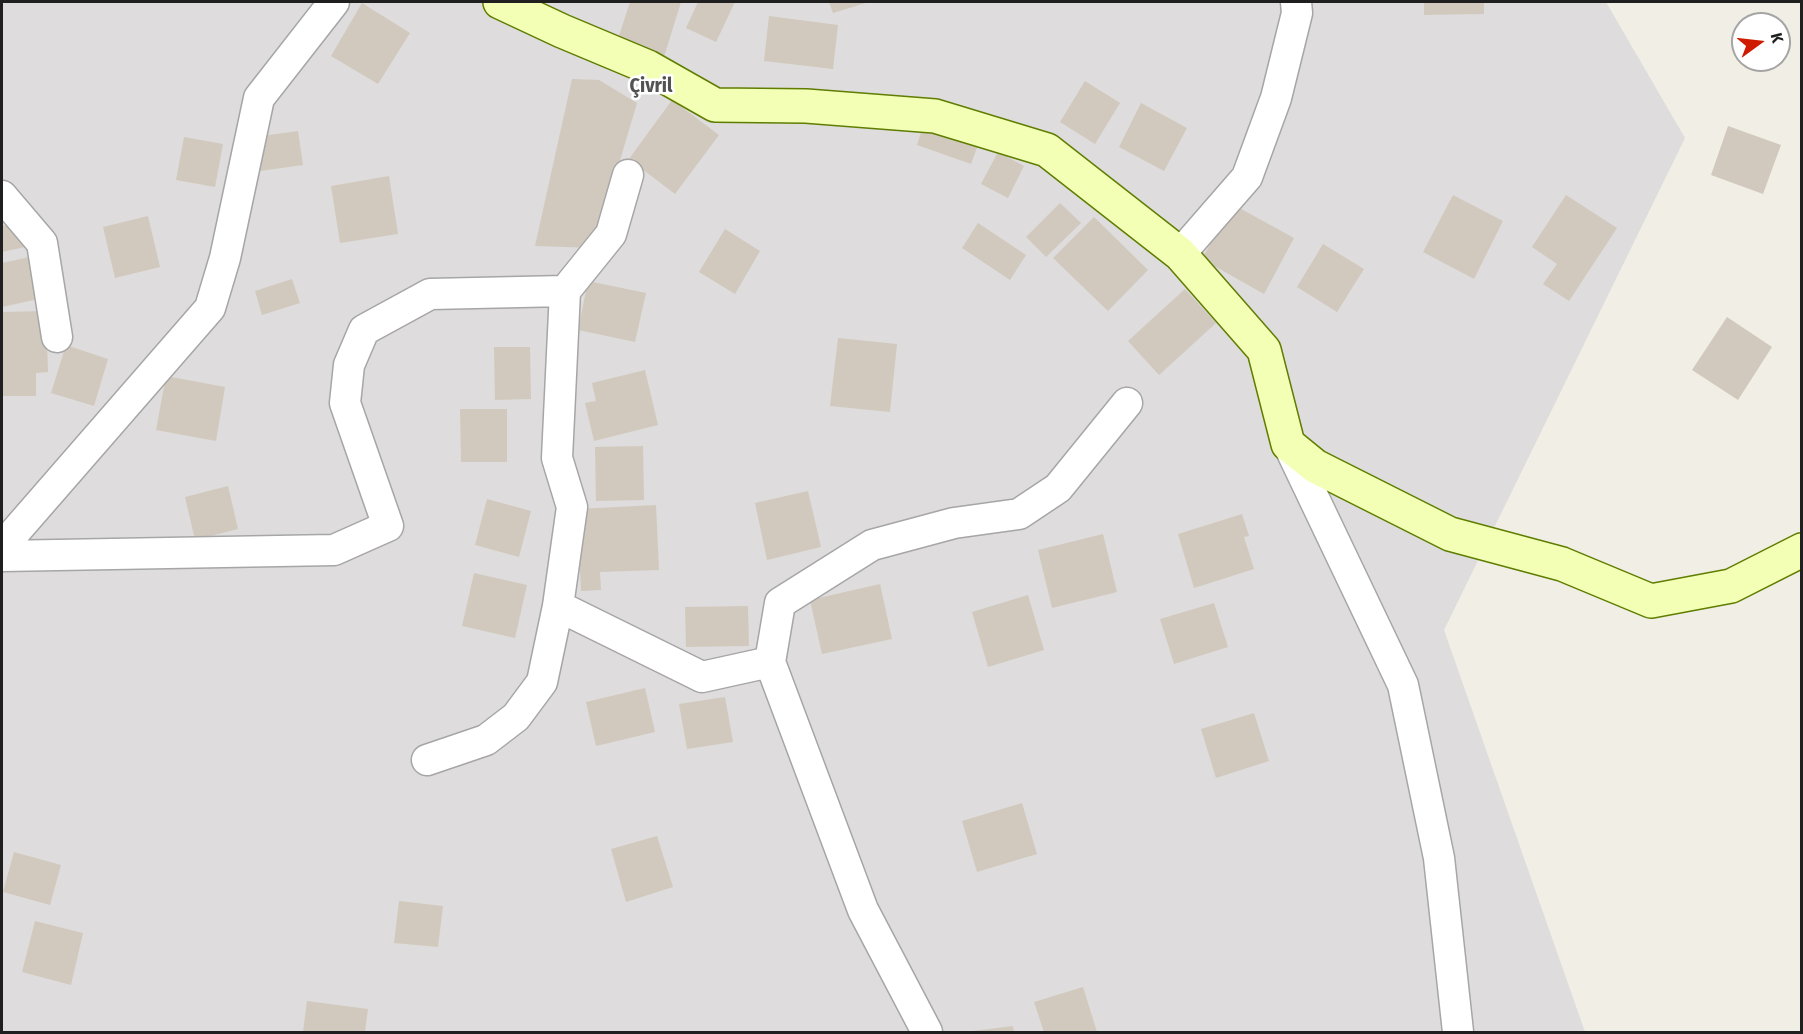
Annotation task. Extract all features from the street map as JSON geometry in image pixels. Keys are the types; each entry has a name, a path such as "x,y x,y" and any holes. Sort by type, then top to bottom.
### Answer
{"street":[{"path":"2,547 210,308 225,258 259,98 334,2"},
{"path":"500,2 648,67 715,105 806,106 935,116 1047,150 1180,254 1264,350 1288,444 1403,685 1439,858 1458,1032"},
{"path":"1180,254 1247,177 1276,98 1296,13 1296,2"},
{"path":"427,760 486,740 516,717 542,682 558,606 572,507 557,458 565,291 610,234 628,175"},
{"path":"2,196 42,243 57,337"},
{"path":"2,556 334,550 388,526 345,403 349,365 364,330 430,294 565,291"},
{"path":"927,1032 863,910 770,662 780,603 872,545 954,523 1018,514 1058,489 1127,403"},
{"path":"1288,444 1315,466 1450,534 1562,564 1652,601 1731,586 1802,550"},
{"path":"558,606 702,677 770,662"}],"shaded area":[{"path":"2,2 1606,2 1685,138 1444,630 1585,1032 2,1032"}],"building":[{"path":"630,2 681,2 664,57 617,42"},
{"path":"698,2 735,2 716,42 686,28"},
{"path":"829,2 869,2 833,13"},
{"path":"1424,2 1484,2 1484,14 1424,15"},
{"path":"362,3 410,33 378,84 331,56"},
{"path":"769,16 838,25 833,69 764,61"},
{"path":"572,79 599,80 637,103 594,248 535,246"},
{"path":"1085,81 1120,103 1095,144 1060,122"},
{"path":"672,100 719,135 675,194 629,159"},
{"path":"1141,103 1187,128 1164,171 1119,147"},
{"path":"924,123 979,142 971,164 917,145"},
{"path":"1728,126 1781,145 1763,194 1711,175"},
{"path":"298,131 303,165 260,171 255,137"},
{"path":"184,137 223,144 215,187 176,180"},
{"path":"998,152 1024,166 1008,198 981,184"},
{"path":"389,176 398,234 340,243 331,186"},
{"path":"1453,195 1503,221 1474,279 1423,252"},
{"path":"1566,195 1617,228 1569,301 1543,284 1557,264 1532,247"},
{"path":"1060,203 1081,223 1046,257 1026,237"},
{"path":"1232,204 1294,238 1264,294 1202,259"},
{"path":"148,216 160,267 115,278 103,227"},
{"path":"1094,217 1148,270 1108,311 1053,258"},
{"path":"20,222 25,247 2,252 2,226"},
{"path":"978,223 1026,255 1010,280 962,248"},
{"path":"725,229 760,251 735,294 699,272"},
{"path":"1323,244 1364,269 1337,312 1297,287"},
{"path":"34,256 43,298 2,307 2,263"},
{"path":"292,279 300,303 262,315 255,291"},
{"path":"588,281 646,293 635,342 578,330"},
{"path":"1185,289 1216,323 1159,375 1128,341"},
{"path":"46,311 48,372 36,373 36,396 3,396 2,312"},
{"path":"1727,317 1772,347 1738,400 1692,370"},
{"path":"838,338 897,344 890,412 830,406"},
{"path":"66,345 108,359 94,406 51,393"},
{"path":"494,347 530,347 531,399 495,400"},
{"path":"645,370 658,425 594,441 585,403 596,401 592,383"},
{"path":"166,376 225,387 216,441 156,430"},
{"path":"460,409 507,409 507,462 461,462"},
{"path":"643,446 644,500 596,501 595,447"},
{"path":"228,486 238,529 195,540 185,497"},
{"path":"808,491 821,547 767,560 755,503"},
{"path":"487,499 531,511 519,557 475,545"},
{"path":"656,505 659,570 600,572 601,590 581,591 577,509"},
{"path":"1242,514 1249,536 1244,537 1254,569 1194,588 1178,534"},
{"path":"1103,534 1117,592 1052,608 1038,550"},
{"path":"474,573 527,585 515,638 462,626"},
{"path":"880,584 892,639 822,654 810,600"},
{"path":"1028,595 1044,650 988,667 972,612"},
{"path":"1214,603 1228,647 1174,664 1160,619"},
{"path":"748,606 749,646 686,647 685,607"},
{"path":"645,688 655,732 596,746 586,702"},
{"path":"725,697 733,742 687,749 679,704"},
{"path":"1254,713 1269,761 1216,778 1201,729"},
{"path":"1022,803 1037,854 977,872 962,821"},
{"path":"657,836 673,887 626,902 611,849"},
{"path":"14,852 61,865 50,905 3,892"},
{"path":"399,901 443,906 438,947 394,943"},
{"path":"35,921 83,933 71,985 22,972"},
{"path":"1083,987 1097,1032 1044,1032 1034,1002"},
{"path":"307,1001 368,1009 365,1032 303,1032"},
{"path":"1013,1026 1014,1032 973,1032 973,1031"}],"district":[{"name":"Çivril","path":"651,86"}]}
